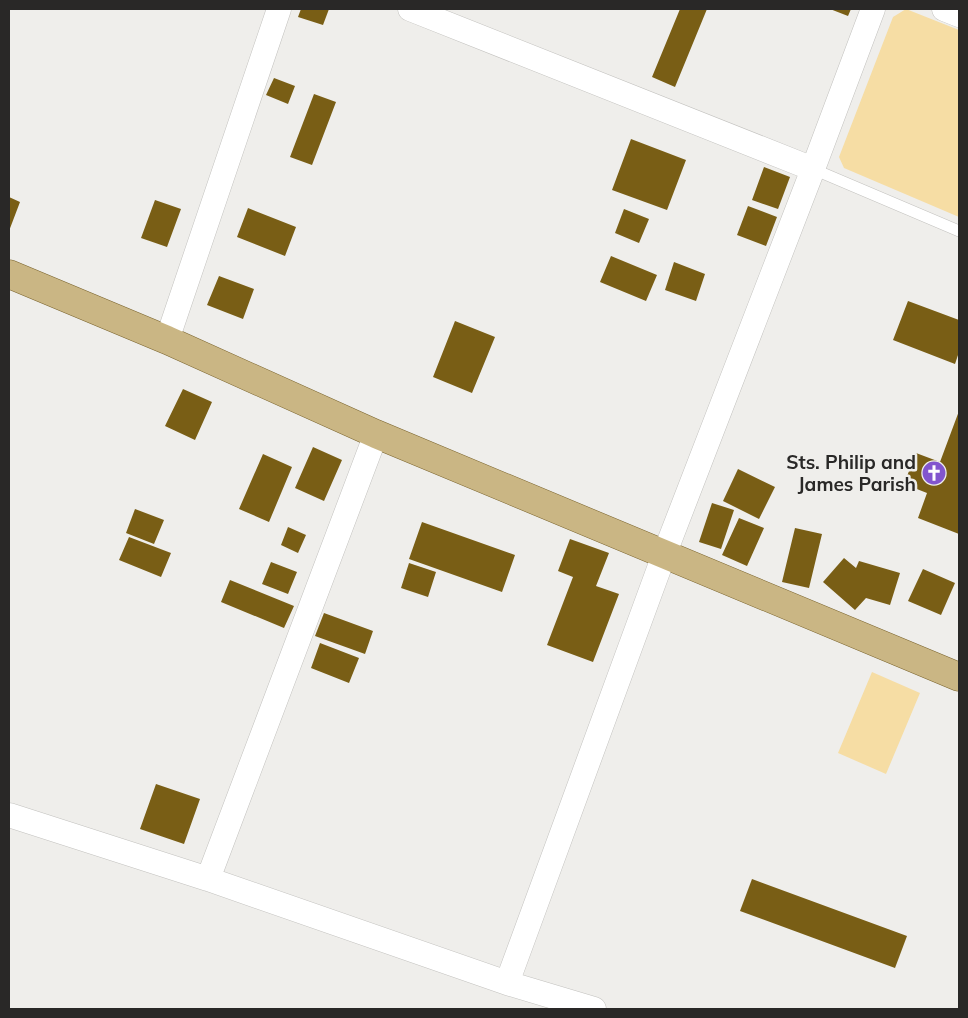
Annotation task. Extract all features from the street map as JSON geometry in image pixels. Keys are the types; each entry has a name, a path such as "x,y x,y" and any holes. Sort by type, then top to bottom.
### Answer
{"main road":[{"path":"9,274 167,340 376,434 959,677"}],"street":[{"path":"167,340 280,9"},
{"path":"410,9 813,169"},
{"path":"507,983 664,554 873,9"},
{"path":"944,9 959,15"},
{"path":"208,879 376,434"},
{"path":"9,815 208,879 507,983 594,1009"}],"lane":[{"path":"813,169 959,231"}],"shaded area":[{"path":"906,9 959,30 959,217 844,168 839,157 893,17"},
{"path":"872,672 920,693 886,774 838,753"}],"building":[{"path":"301,9 329,9 323,25 298,17"},
{"path":"680,9 707,9 675,87 652,77"},
{"path":"830,9 851,9 848,16"},
{"path":"274,78 295,86 288,104 266,95"},
{"path":"314,94 336,102 312,165 290,157"},
{"path":"631,139 686,160 667,210 612,190"},
{"path":"764,167 790,177 778,209 752,200"},
{"path":"9,197 20,202 9,231"},
{"path":"155,200 181,209 167,247 141,238"},
{"path":"748,206 777,217 766,246 737,235"},
{"path":"248,208 296,227 285,256 237,237"},
{"path":"624,209 649,219 639,243 615,233"},
{"path":"611,256 657,275 646,301 600,282"},
{"path":"674,262 705,274 696,301 665,290"},
{"path":"219,276 254,289 243,319 207,305"},
{"path":"908,301 959,320 959,352 955,364 893,340"},
{"path":"455,321 495,337 472,393 433,377"},
{"path":"183,389 212,402 195,440 165,426"},
{"name":"Sts. Philip and James Parish","path":"959,411 959,534 918,518 927,493 904,484 916,453 940,462"},
{"path":"313,447 342,460 324,501 295,488"},
{"path":"263,454 292,467 269,522 239,509"},
{"path":"738,469 775,487 759,519 723,501"},
{"path":"712,503 734,510 721,549 699,542"},
{"path":"135,509 164,520 154,544 126,533"},
{"path":"739,518 764,528 747,566 722,555"},
{"path":"422,522 515,555 502,592 409,559"},
{"path":"288,527 306,535 298,553 281,545"},
{"path":"795,528 822,534 809,588 782,582"},
{"path":"129,537 171,553 161,577 119,560"},
{"path":"570,539 609,553 596,586 619,594 593,662 547,645 573,577 558,571"},
{"path":"844,558 856,568 859,561 900,573 890,605 866,598 855,610 823,582"},
{"path":"271,562 297,572 288,594 262,584"},
{"path":"409,563 436,572 428,597 401,588"},
{"path":"923,569 955,583 941,615 908,601"},
{"path":"230,580 294,606 284,628 221,602"},
{"path":"324,613 373,631 365,654 315,636"},
{"path":"320,643 359,658 349,683 311,668"},
{"path":"156,784 200,799 184,844 140,829"},
{"path":"752,879 907,936 895,968 740,911"}],"place":[{"name":"Sts. Philip and James Parish","path":"934,473"}]}
